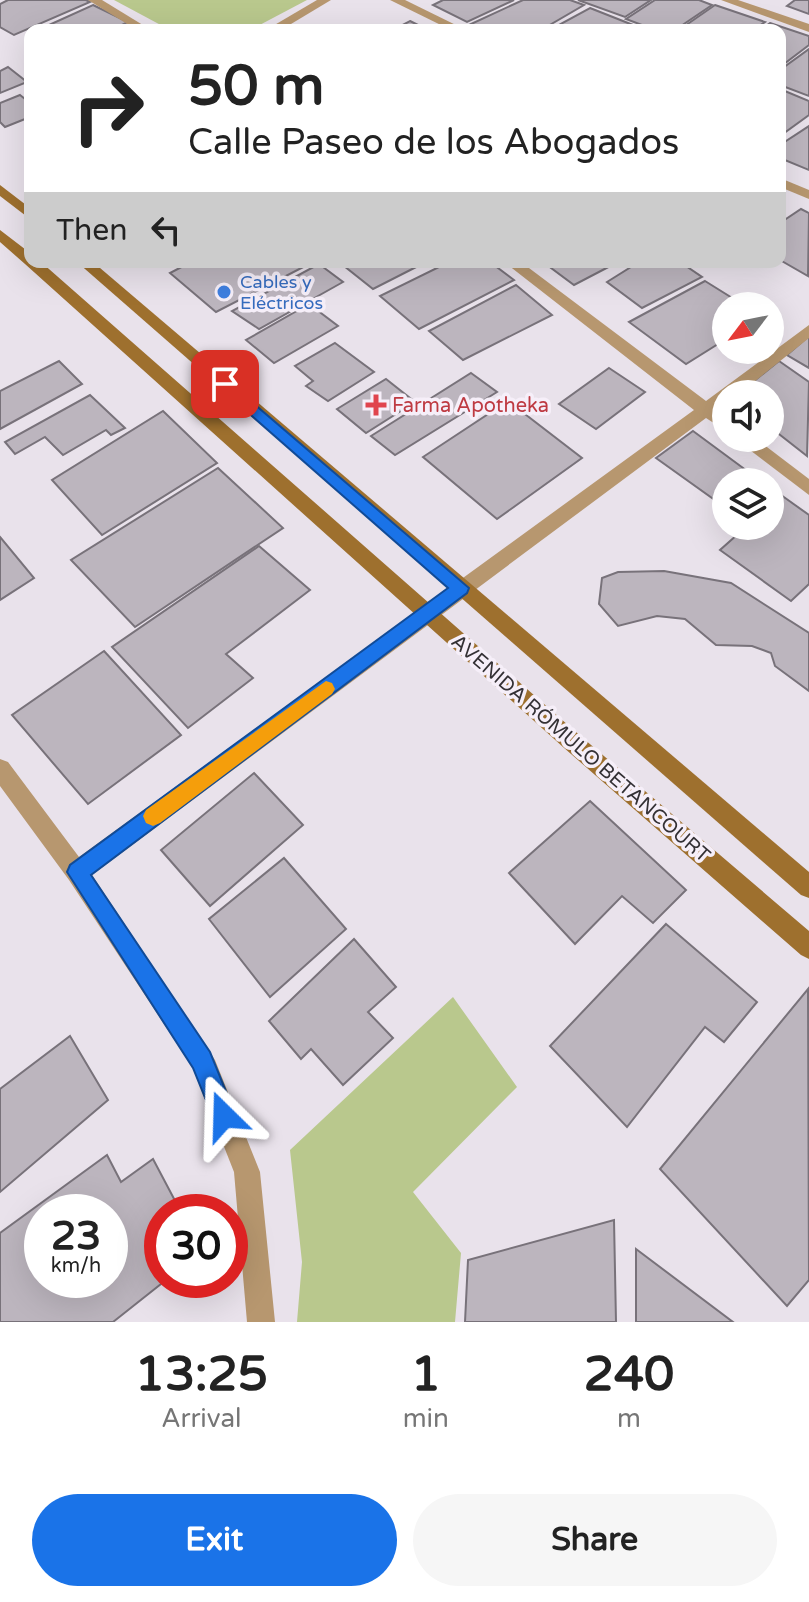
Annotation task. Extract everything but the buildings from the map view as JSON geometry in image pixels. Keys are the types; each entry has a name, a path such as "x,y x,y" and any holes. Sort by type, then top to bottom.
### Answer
{"main road":[{"path":"0,189 24,210"},
{"name":"AVENIDA RÓMULO BETANCOURT","path":"0,234 24,255"},
{"name":"AVENIDA RÓMULO BETANCOURT","path":"39,268 809,947"},
{"name":"AVENIDA RÓMULO BETANCOURT","path":"91,268 809,887"}],"street":[{"path":"94,0 135,24"},
{"path":"283,24 325,0"},
{"path":"396,0 447,24"},
{"path":"727,0 809,28"},
{"path":"786,185 809,195"},
{"path":"519,268 712,414"},
{"path":"746,380 809,330"},
{"path":"77,872 712,406"},
{"path":"761,452 809,488"},
{"path":"0,769 77,872 202,1060 247,1172 261,1322"}],"green space":[{"path":"114,0 307,0 261,24 159,24"},
{"path":"453,997 517,1087 413,1192 461,1253 455,1322 297,1322 302,1262 290,1150"}],"slow traffic":[{"path":"153,816 326,689"}],"place":[{"name":"Cables y Eléctricos","path":"224,292"},
{"name":"Farma Apotheka","path":"376,405"}],"route":[{"path":"224,1116 202,1060 77,872 461,588 225,384"}]}
